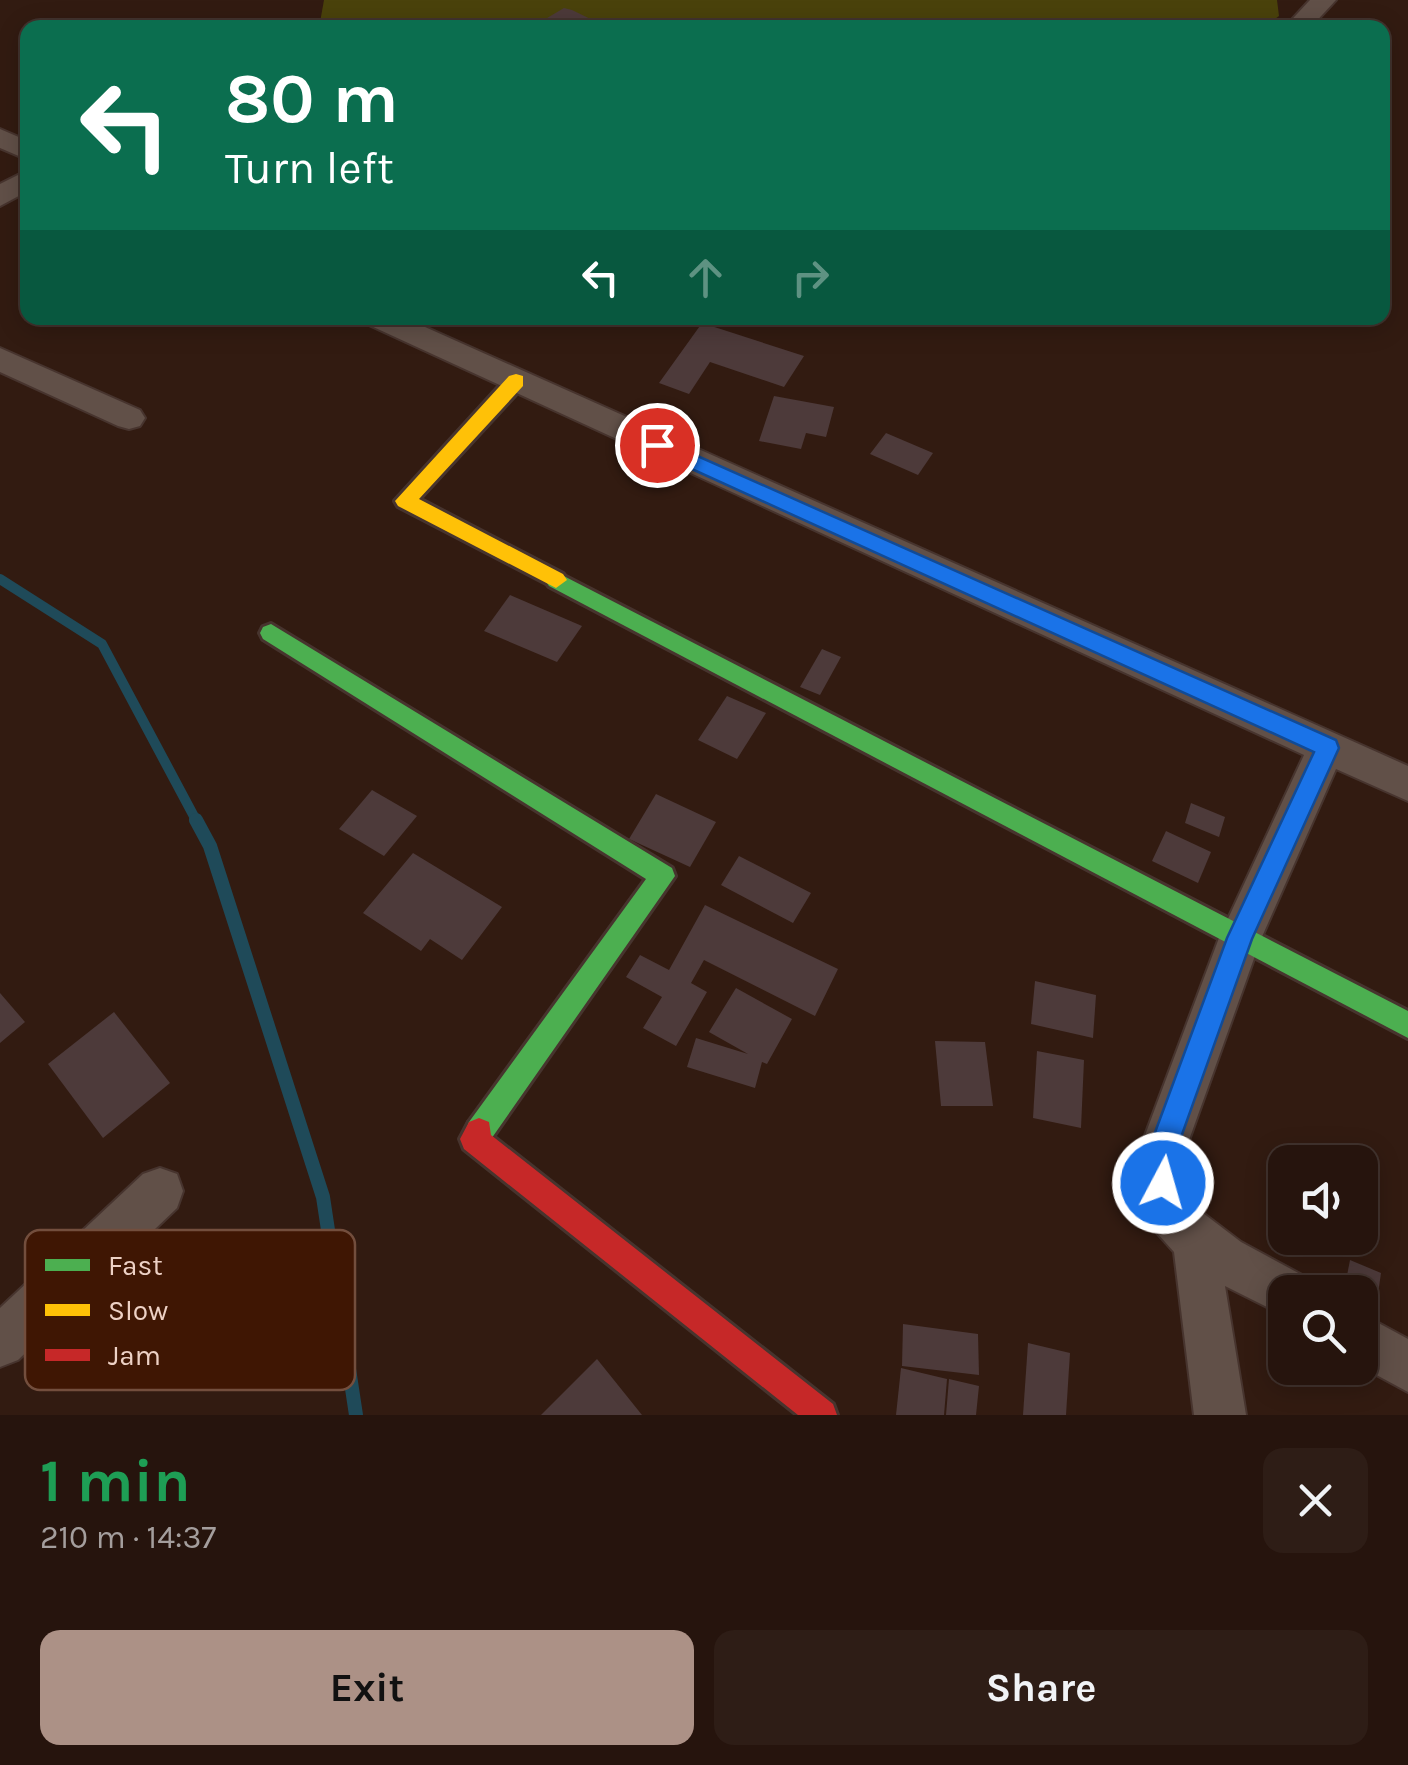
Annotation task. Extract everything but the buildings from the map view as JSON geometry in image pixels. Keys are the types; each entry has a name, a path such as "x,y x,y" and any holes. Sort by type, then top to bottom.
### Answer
{"street":[{"path":"1304,20 1324,0"},
{"path":"401,325 516,381 1408,784"},
{"path":"0,358 129,418"},
{"path":"516,381 404,502 1408,1025"},
{"path":"271,633 662,876 474,1140 822,1414"},
{"path":"1268,1282 1198,1241 1175,1218 1163,1183 1161,1154 1240,938 1328,748"},
{"path":"119,1230 160,1191"},
{"path":"1198,1241 1198,1268 1220,1415"},
{"path":"0,1342 25,1318"},
{"path":"1378,1349 1408,1367"}],"shaded area":[{"path":"324,0 1277,0 1279,16 1274,20 320,20"}],"waterway":[{"path":"0,579 102,644 197,822"},
{"path":"196,820 210,846 323,1197 328,1230"},
{"path":"352,1390 356,1415"}],"traffic: fast":[{"path":"556,580 1408,1025"},
{"path":"271,633 663,876 479,1132"}],"traffic: slow":[{"path":"516,381 405,501 556,580"}],"traffic: jam":[{"path":"479,1132 474,1139 822,1415"}],"route":[{"path":"657,445 1328,748 1240,938 1161,1154 1163,1183"}]}
